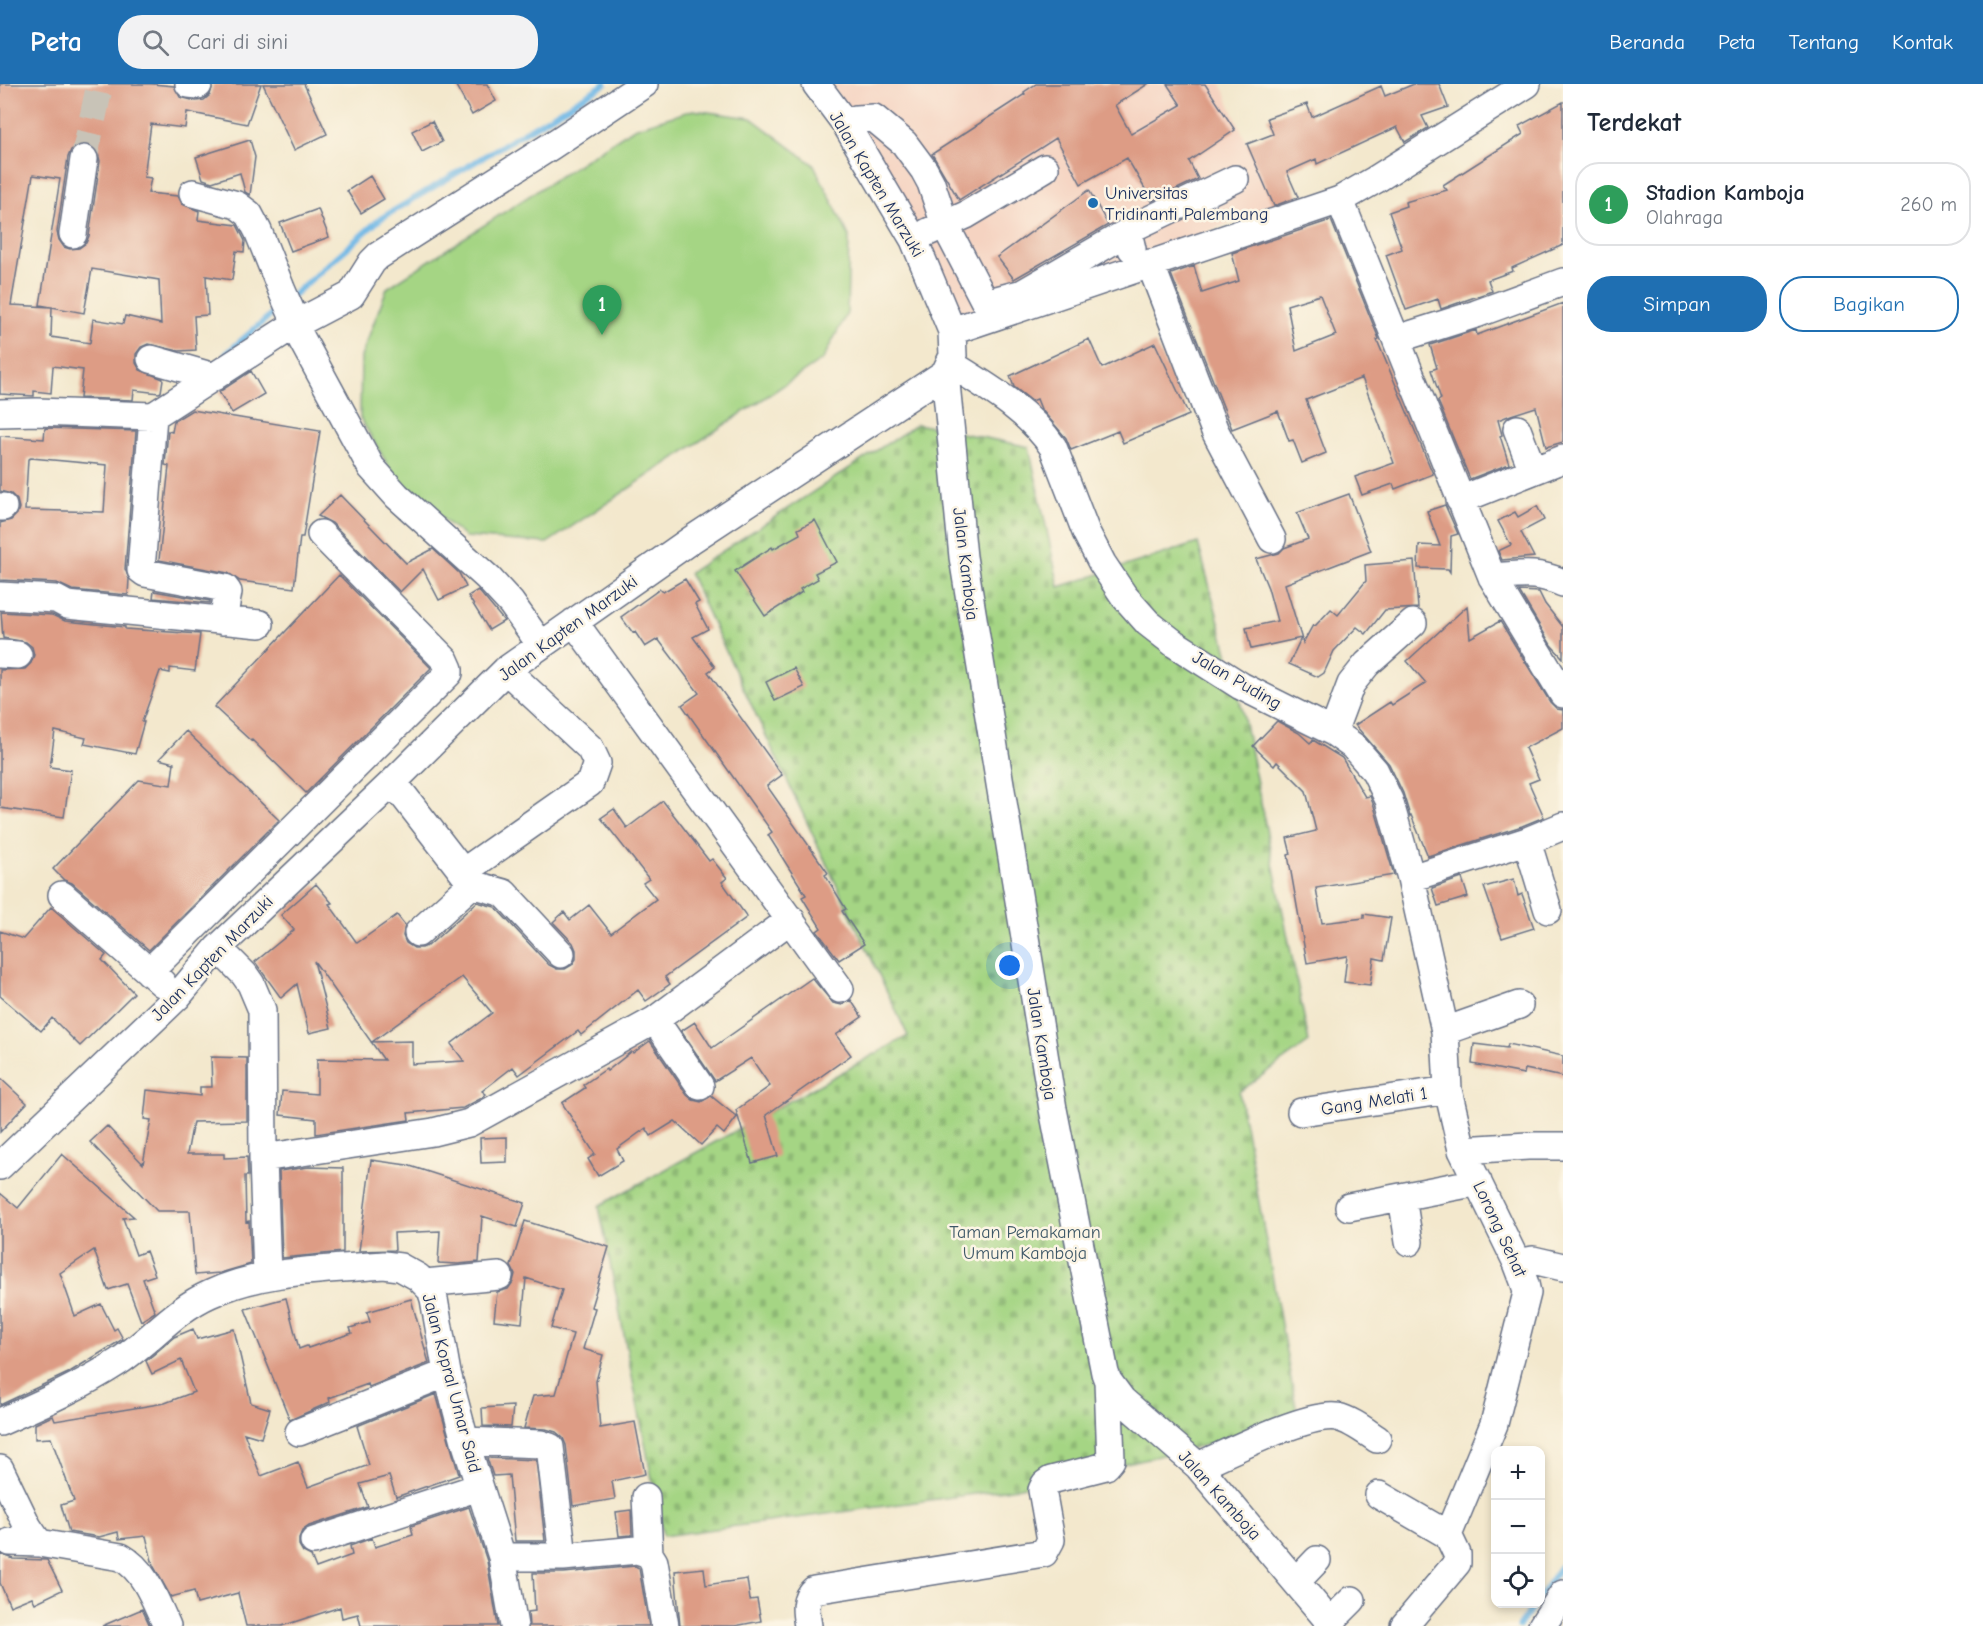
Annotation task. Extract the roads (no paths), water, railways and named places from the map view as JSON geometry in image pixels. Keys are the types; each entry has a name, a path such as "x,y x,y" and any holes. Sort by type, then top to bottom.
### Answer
{"street":[{"path":"0,413 153,416 214,377 294,320 351,295 378,256 644,84"},
{"name":"Jalan Kapten Marzuki","path":"0,1166 177,997 218,948 393,782 506,670 701,533 948,369 954,345 952,331 914,240 845,123 816,84"},
{"path":"952,331 1340,200 1527,84"},
{"path":"845,123 856,119 874,118 912,150 931,183 945,225 984,300 989,302 1023,293 1134,227 1235,178"},
{"path":"73,234 84,159"},
{"path":"914,240 966,215 1045,168"},
{"path":"193,193 237,205 249,214 294,320 371,467 397,496 488,578 511,603 541,645"},
{"path":"1340,200 1492,577 1563,694"},
{"path":"1128,232 1215,431 1272,538"},
{"path":"1397,339 1476,314 1563,282"},
{"path":"151,360 214,377"},
{"name":"Jalan Puding","path":"948,369 979,382 1030,420 1045,435 1053,447 1086,532 1102,563 1124,596 1148,623 1175,644 1241,686 1333,732 1365,757 1389,800 1411,878"},
{"name":"Jalan Kamboja","path":"948,369 963,556 1053,1109 1102,1363 1108,1382 1122,1400 1198,1466 1332,1624"},
{"path":"153,416 141,570 145,573 225,588 227,597 223,621"},
{"path":"1517,429 1533,471"},
{"path":"1460,500 1563,459"},
{"path":"149,972 447,677 450,669 445,660 321,534"},
{"path":"1492,577 1535,574 1563,583"},
{"path":"0,596 56,599 67,605 260,624"},
{"path":"574,622 840,988"},
{"path":"1333,732 1352,684 1367,664 1413,623"},
{"path":"418,933 468,878 590,783 597,763 590,748 506,670"},
{"path":"393,782 468,878 509,896 561,954"},
{"path":"302,820 326,845"},
{"path":"1411,878 1527,842 1563,826"},
{"path":"1527,842 1548,910"},
{"name":"Lorong Sehat","path":"1411,878 1445,1031 1448,1090 1462,1150 1517,1263 1526,1284 1527,1293 1494,1425 1448,1535"},
{"path":"62,895 177,997"},
{"path":"262,1158 458,1127 469,1123 655,1020 791,919"},
{"path":"218,948 244,974 262,1010 262,1158 267,1276"},
{"path":"1445,1031 1519,1005"},
{"path":"655,1020 700,1086"},
{"name":"Gang Melati 1","path":"1301,1112 1448,1090"},
{"path":"1462,1150 1563,1146"},
{"path":"1349,1207 1478,1182"},
{"path":"1402,1197 1409,1242"},
{"path":"1517,1263 1533,1260 1563,1267"},
{"name":"Jalan Kopral Umar Said","path":"0,1422 56,1398 120,1361 163,1325 202,1298 226,1287 267,1276 384,1265 400,1267 424,1283 434,1299 447,1373 465,1441 502,1557 514,1626"},
{"path":"424,1283 499,1276"},
{"path":"299,1432 447,1373"},
{"path":"808,1626 806,1600 814,1590 1044,1553 1051,1540 1042,1490 1045,1484 1051,1480 1106,1466 1111,1460 1108,1382"},
{"path":"1198,1466 1264,1437 1318,1418 1333,1417 1346,1420 1377,1439"},
{"path":"465,1441 541,1444 550,1447 563,1557"},
{"path":"0,1469 28,1527 39,1543"},
{"path":"314,1541 479,1487"},
{"path":"1379,1495 1448,1535 1457,1554 1457,1563 1404,1626"},
{"path":"646,1497 649,1554 654,1562 665,1626"},
{"path":"10,1542 39,1543 121,1557 132,1563 147,1584 167,1626"},
{"path":"502,1557 563,1557 637,1550 649,1554"},
{"path":"1296,1582 1317,1560"},
{"path":"1542,1626 1563,1594"},
{"path":"1332,1624 1352,1600"}],"waterway":[{"path":"291,297 380,219 605,84"},
{"path":"226,354 281,306"},
{"path":"1545,1589 1563,1563"},
{"path":"1519,1626 1532,1608"}],"tunnel":[{"path":"84,159 100,84"}],"place":[{"name":"Universitas Tridinanti Palembang","path":"1093,203"},
{"name":"Stadion Kamboja","path":"602,335"}],"park label":[{"name":"Taman Pemakaman Umum Kamboja","path":"1025,1242"}]}
